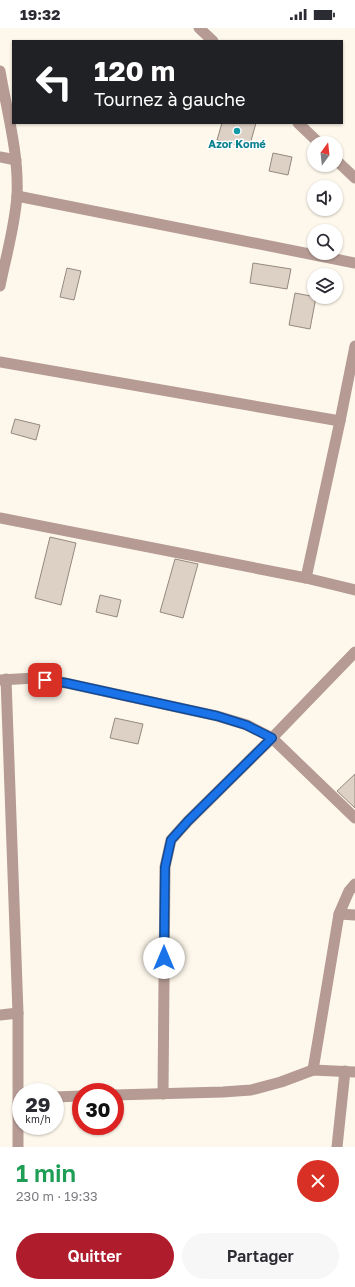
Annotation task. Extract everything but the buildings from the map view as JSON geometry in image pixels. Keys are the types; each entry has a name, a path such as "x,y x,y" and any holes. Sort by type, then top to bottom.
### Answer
{"street":[{"path":"199,28 212,40"},
{"path":"0,71 16,160 17,196 12,229 0,286"},
{"path":"299,124 312,136"},
{"path":"0,157 16,160"},
{"path":"343,167 355,178"},
{"path":"17,196 355,263"},
{"path":"306,578 355,346"},
{"path":"0,362 340,421"},
{"path":"0,518 306,578 355,590"},
{"path":"163,1094 165,867 171,840 355,652"},
{"path":"19,1083 18,1013 3,679 35,678 66,683 209,714 246,725 272,738 355,818"},
{"path":"313,1070 339,914 349,891 355,884"},
{"path":"339,914 355,916"},
{"path":"0,1015 18,1013"},
{"path":"124,1095 251,1090 281,1082 313,1070 350,1072 337,1147"},
{"path":"18,1135 18,1147"}],"place":[{"name":"Azor Komé","path":"237,131"}],"route":[{"path":"45,680 66,683 217,716 246,725 272,738 188,821 171,840 165,867 164,958"}]}
